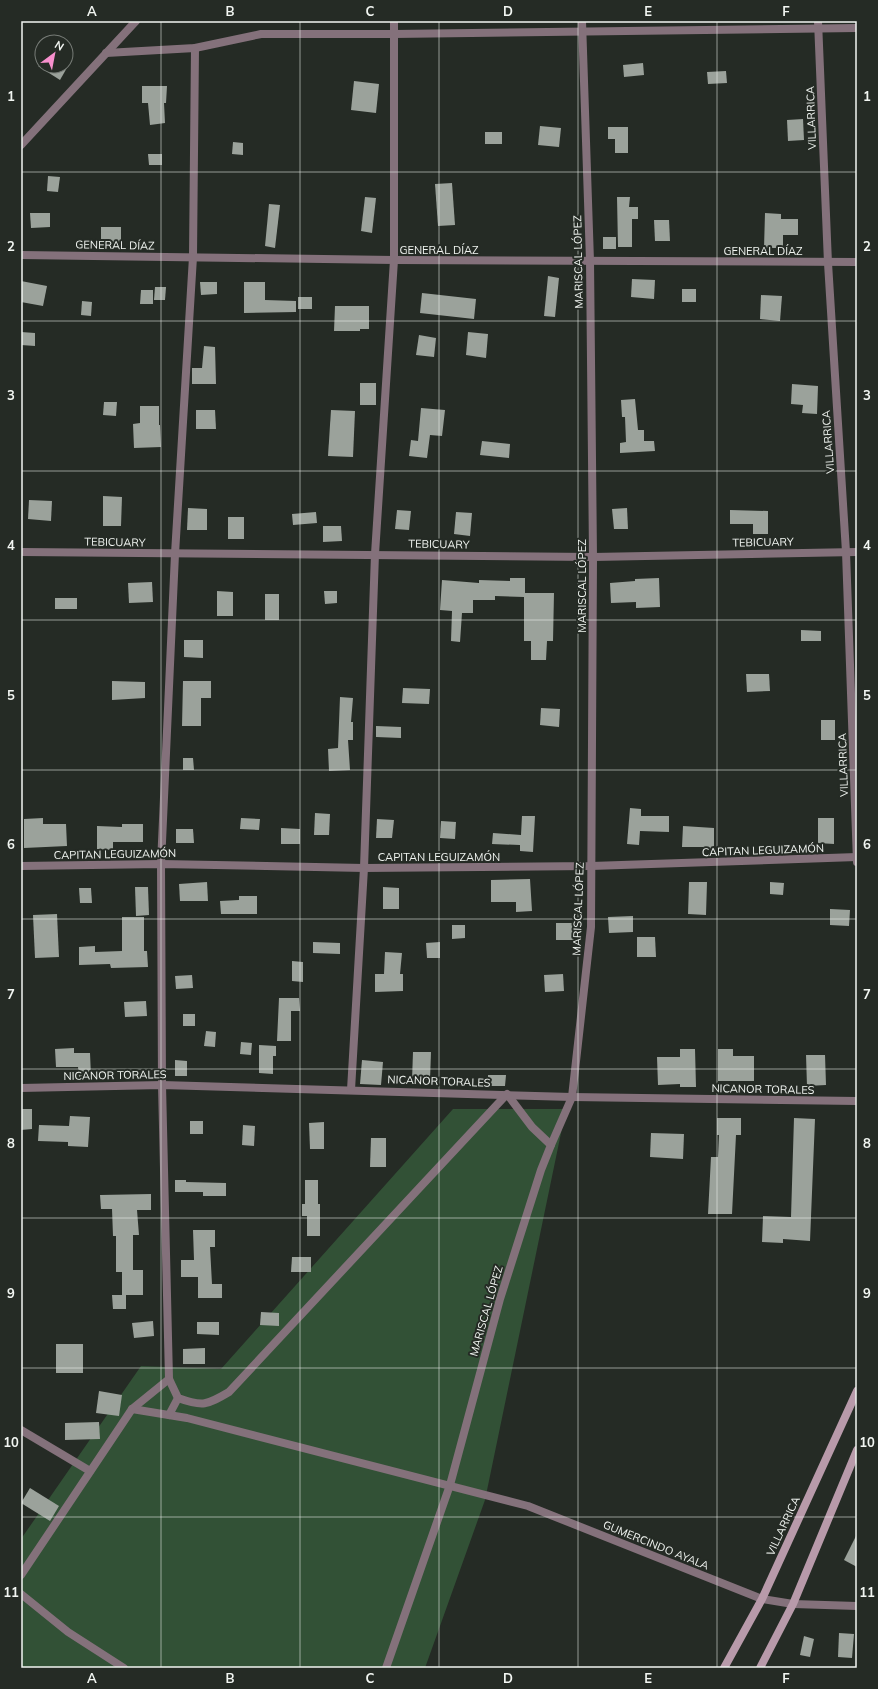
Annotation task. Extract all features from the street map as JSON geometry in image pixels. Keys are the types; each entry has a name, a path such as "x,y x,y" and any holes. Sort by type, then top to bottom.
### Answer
{"street":[{"path":"21,145 136,21"},
{"path":"351,1090 364,868 375,554 394,260 394,21"},
{"name":"MARISCAL LÓPEZ","path":"386,1668 450,1485 500,1299 541,1170 572,1096 591,927 593,557 590,261 582,21"},
{"path":"106,53 195,48 260,34 582,32 818,25 857,28"},
{"name":"VILLARRICA","path":"818,25 828,263 846,552 857,862"},
{"path":"195,48 193,258 174,554 161,864 162,1086 169,1379 178,1398 191,1403 210,1403 229,1392 507,1094 532,1127 551,1145"},
{"name":"GENERAL DÍAZ","path":"21,255 394,260 857,262"},
{"name":"TEBICUARY","path":"21,552 593,557 857,552"},
{"name":"CAPITAN LEGUIZAMÓN","path":"21,866 161,864 364,868 591,866 857,857"},
{"name":"NICANOR TORALES","path":"21,1088 162,1086 857,1101"},
{"path":"21,1575 132,1409 169,1379"},
{"name":"VILLARRICA","path":"724,1668 762,1599 857,1391"},
{"path":"169,1415 178,1398"},
{"name":"GUMERCINDO AYALA","path":"132,1409 195,1420 528,1506 762,1599 793,1604 857,1606"},
{"path":"21,1430 39,1439 90,1472"},
{"path":"760,1668 793,1604 857,1450"},
{"path":"21,1594 68,1632 124,1668"}],"green space":[{"path":"453,1109 566,1109 485,1500 425,1668 21,1668 21,1539 141,1366 221,1369"}],"building":[{"path":"643,63 644,75 624,77 623,65"},
{"path":"726,71 727,83 708,84 707,72"},
{"path":"51,74 63,74 60,80"},
{"path":"354,81 379,84 376,113 351,110"},
{"path":"142,86 167,86 166,103 164,103 165,123 150,125 148,103 142,103"},
{"path":"803,119 804,140 788,141 787,120"},
{"path":"540,126 561,128 559,147 538,145"},
{"path":"608,127 628,127 628,153 615,153 615,139 608,139"},
{"path":"485,132 502,132 502,144 485,144"},
{"path":"233,142 243,143 243,155 232,154"},
{"path":"148,154 162,154 162,165 149,165"},
{"path":"48,176 60,177 58,192 47,191"},
{"path":"452,183 455,225 438,226 435,184"},
{"path":"365,197 376,198 372,233 361,231"},
{"path":"617,197 630,197 629,207 638,207 638,219 632,219 632,247 618,247"},
{"path":"269,204 280,205 275,248 265,246"},
{"path":"30,213 50,213 50,227 31,228"},
{"path":"765,213 781,214 781,219 798,219 798,235 783,235 783,248 764,248"},
{"path":"654,220 669,220 670,241 655,241"},
{"path":"101,227 121,227 121,243 101,243"},
{"path":"603,237 616,237 616,249 603,249"},
{"path":"548,276 559,278 555,317 544,316"},
{"path":"632,279 655,280 654,299 631,297"},
{"path":"21,281 47,286 43,306 21,302"},
{"path":"200,282 217,282 217,294 201,295"},
{"path":"244,282 265,282 265,300 296,301 296,312 244,313"},
{"path":"155,287 166,287 165,300 154,300"},
{"path":"682,289 696,289 696,302 682,302"},
{"path":"141,290 153,290 153,304 140,304"},
{"path":"422,293 476,299 474,319 420,313"},
{"path":"761,295 782,296 780,321 760,319"},
{"path":"298,297 312,297 312,309 298,309"},
{"path":"82,301 92,302 91,316 81,315"},
{"path":"335,306 369,306 369,329 360,329 360,331 334,331"},
{"path":"21,332 35,333 35,346 21,345"},
{"path":"468,332 488,334 486,358 466,355"},
{"path":"419,335 436,338 434,357 416,355"},
{"path":"204,346 215,347 216,384 192,384 192,368 202,368"},
{"path":"360,383 376,383 376,405 360,405"},
{"path":"792,384 818,386 817,414 802,413 803,405 791,404"},
{"path":"635,399 638,430 644,430 644,441 654,441 655,451 620,453 620,443 626,442 625,417 622,417 621,400"},
{"path":"104,402 117,402 116,416 103,415"},
{"path":"140,406 159,406 161,447 134,448 133,424 140,423"},
{"path":"421,408 445,410 442,436 430,435 427,458 409,456 411,440 418,441"},
{"path":"196,410 215,410 216,429 196,429"},
{"path":"331,410 355,411 353,457 328,456"},
{"path":"482,441 510,444 509,458 480,455"},
{"path":"103,496 122,497 121,526 103,526"},
{"path":"29,500 52,501 51,521 28,519"},
{"path":"188,508 207,509 207,530 187,530"},
{"path":"627,508 628,529 614,529 612,509"},
{"path":"397,510 411,511 409,530 395,529"},
{"path":"730,510 768,511 768,534 753,534 753,524 730,524"},
{"path":"316,512 317,523 293,525 292,514"},
{"path":"456,512 472,513 470,536 454,534"},
{"path":"228,517 244,517 244,539 228,539"},
{"path":"323,526 341,526 342,541 323,542"},
{"path":"510,578 525,578 525,593 554,593 553,641 547,641 546,660 531,660 531,641 524,641 524,597 495,596 495,600 473,600 473,613 462,613 460,642 451,641 452,611 440,610 442,580 479,583 479,580 510,581"},
{"path":"659,578 660,607 636,608 636,602 611,603 610,583 635,581 635,579"},
{"path":"152,582 153,602 129,603 128,583"},
{"path":"217,591 233,592 233,616 217,616"},
{"path":"324,591 337,591 337,603 325,604"},
{"path":"265,594 279,594 279,620 265,620"},
{"path":"55,598 77,598 77,609 55,609"},
{"path":"801,630 821,631 821,641 801,641"},
{"path":"184,640 203,640 203,658 184,657"},
{"path":"746,674 769,674 770,691 747,692"},
{"path":"112,681 145,682 145,698 112,700"},
{"path":"183,681 211,681 211,698 201,698 201,726 182,726"},
{"path":"403,688 430,689 429,704 402,703"},
{"path":"340,697 353,698 351,722 353,722 353,740 348,740 350,770 329,771 328,749 338,748"},
{"path":"541,708 560,709 559,727 540,725"},
{"path":"821,720 835,720 835,740 821,740"},
{"path":"376,726 401,727 401,738 376,737"},
{"path":"183,758 193,758 194,770 183,770"},
{"path":"630,808 641,809 641,816 669,816 669,832 640,831 639,845 627,844"},
{"path":"315,813 330,814 329,835 314,835"},
{"path":"522,816 535,816 533,852 520,851 520,845 492,844 493,833 521,835"},
{"path":"43,818 43,824 66,824 67,846 24,848 24,819"},
{"path":"241,818 260,819 259,830 240,829"},
{"path":"818,818 834,818 834,844 818,843"},
{"path":"377,819 394,820 392,838 376,838"},
{"path":"441,821 456,822 455,839 440,838"},
{"path":"122,824 143,824 143,842 113,842 113,850 97,849 97,826 122,827"},
{"path":"683,826 714,828 714,851 703,851 703,847 682,847"},
{"path":"281,828 300,829 300,844 281,844"},
{"path":"176,829 193,829 194,843 176,843"},
{"path":"530,879 532,911 516,912 516,902 491,902 491,880"},
{"path":"207,882 208,901 180,901 179,884"},
{"path":"689,882 707,882 706,915 688,914"},
{"path":"770,882 784,883 783,895 770,894"},
{"path":"135,887 148,887 149,915 136,916"},
{"path":"383,887 399,888 399,909 383,909"},
{"path":"79,888 91,888 92,903 80,903"},
{"path":"239,896 257,896 257,914 221,914 220,901 239,900"},
{"path":"830,909 850,910 849,926 830,925"},
{"path":"57,914 59,957 35,958 33,915"},
{"path":"633,916 633,932 609,933 608,917"},
{"path":"122,917 144,917 144,951 147,951 148,967 111,968 110,964 79,965 79,947 95,946 95,952 122,951"},
{"path":"556,923 574,923 574,940 556,940"},
{"path":"452,925 465,925 465,938 452,939"},
{"path":"637,937 655,937 656,957 637,957"},
{"path":"313,942 340,943 340,954 313,953"},
{"path":"440,942 440,958 427,958 426,943"},
{"path":"385,952 402,953 400,974 403,974 403,991 375,992 375,974 384,974"},
{"path":"292,961 303,962 303,982 292,981"},
{"path":"563,974 564,991 545,992 544,975"},
{"path":"192,975 193,988 176,989 175,976"},
{"path":"279,998 299,998 300,1011 291,1011 291,1041 277,1041"},
{"path":"146,1001 147,1016 125,1017 124,1002"},
{"path":"183,1014 195,1014 195,1026 183,1026"},
{"path":"206,1031 216,1032 215,1047 204,1046"},
{"path":"241,1042 252,1043 251,1055 240,1054"},
{"path":"259,1045 276,1046 276,1056 273,1056 273,1074 259,1073"},
{"path":"74,1048 74,1053 90,1053 91,1076 79,1077 78,1067 56,1067 55,1049"},
{"path":"680,1049 695,1049 696,1087 680,1087 680,1084 658,1085 657,1057 680,1057"},
{"path":"718,1049 733,1049 733,1056 754,1056 754,1081 718,1081"},
{"path":"413,1052 431,1052 430,1080 412,1080"},
{"path":"806,1055 825,1055 826,1085 807,1086"},
{"path":"175,1060 187,1061 187,1076 175,1076"},
{"path":"362,1060 383,1062 381,1085 360,1084"},
{"path":"488,1075 506,1075 505,1086 488,1086"},
{"path":"21,1109 32,1109 32,1129 21,1130"},
{"path":"70,1116 90,1117 88,1147 68,1146 68,1142 38,1141 39,1125 69,1126"},
{"path":"717,1118 741,1118 741,1135 736,1135 732,1214 708,1214 711,1157 718,1157 719,1135 717,1135"},
{"path":"794,1118 815,1119 810,1241 783,1239 783,1243 762,1242 763,1216 791,1217"},
{"path":"190,1121 203,1121 203,1134 190,1134"},
{"path":"324,1122 324,1149 310,1149 309,1123"},
{"path":"243,1125 255,1126 254,1146 242,1145"},
{"path":"651,1133 684,1134 683,1159 650,1157"},
{"path":"371,1138 386,1138 386,1167 370,1167"},
{"path":"175,1180 186,1180 186,1182 226,1183 226,1196 203,1196 203,1192 175,1192"},
{"path":"305,1180 318,1180 320,1236 307,1236 307,1216 302,1216 302,1204 305,1204"},
{"path":"151,1194 151,1210 137,1210 139,1235 133,1235 133,1270 143,1270 143,1295 126,1295 126,1309 113,1309 112,1295 122,1295 122,1272 116,1272 116,1236 113,1236 112,1209 101,1209 100,1195"},
{"path":"193,1230 215,1230 215,1247 210,1247 212,1284 222,1284 222,1298 198,1298 198,1277 181,1277 181,1260 194,1260"},
{"path":"292,1257 311,1257 311,1272 291,1272"},
{"path":"261,1312 279,1313 279,1326 260,1325"},
{"path":"153,1321 154,1336 134,1338 132,1323"},
{"path":"197,1322 219,1322 219,1335 197,1334"},
{"path":"56,1344 83,1344 83,1373 56,1373"},
{"path":"205,1348 205,1364 183,1364 183,1349"},
{"path":"99,1391 122,1395 119,1416 96,1413"},
{"path":"99,1422 100,1439 65,1440 65,1423"},
{"path":"30,1488 59,1506 50,1521 21,1503"},
{"path":"857,1534 857,1567 844,1560"},
{"path":"839,1633 854,1634 852,1658 838,1657"},
{"path":"804,1636 814,1639 810,1657 800,1655"}]}
